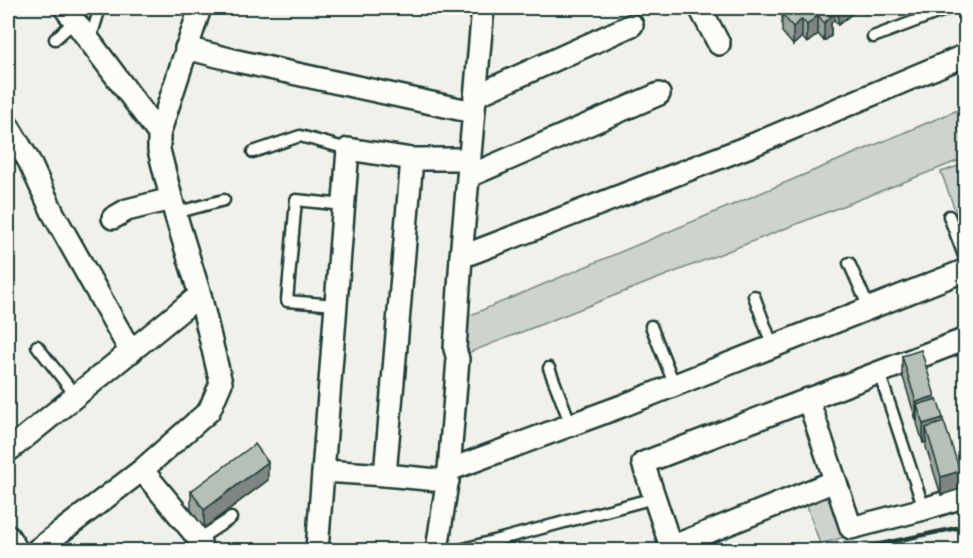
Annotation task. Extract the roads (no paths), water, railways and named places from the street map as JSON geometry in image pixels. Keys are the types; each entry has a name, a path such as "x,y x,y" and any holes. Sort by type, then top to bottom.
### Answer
{"street":[{"path":"37,550 142,470 209,411 221,383 200,295 159,150 159,134 200,8"},
{"path":"437,550 448,476 458,359 455,350 460,257 483,8"},
{"path":"700,8 719,44"},
{"path":"70,14 159,134"},
{"path":"186,48 237,61 474,104 632,25"},
{"path":"460,257 750,146 966,55"},
{"path":"317,550 348,149 469,168 659,94"},
{"path":"8,126 30,161 53,213 131,352"},
{"path":"385,475 412,159"},
{"path":"113,218 127,210 173,206"},
{"path":"324,471 448,476 571,425 966,270"},
{"path":"8,451 200,295"},
{"path":"835,481 671,549 643,464 966,339"},
{"path":"808,399 851,528 966,496"},
{"path":"142,470 201,545"},
{"path":"8,536 17,550"}],"lane":[{"path":"90,41 100,8"},
{"path":"873,37 950,8"},
{"path":"55,39 70,14"},
{"path":"253,152 300,136 348,149"},
{"path":"173,206 224,200"},
{"path":"336,305 287,301 296,200 344,205"},
{"path":"949,216 966,261"},
{"path":"849,263 869,308"},
{"path":"754,297 773,346"},
{"path":"651,326 675,386"},
{"path":"36,346 76,396"},
{"path":"549,368 571,425"},
{"path":"879,372 924,509"},
{"path":"460,550 654,498"},
{"path":"201,545 231,518"}],"railway":[{"path":"852,550 966,526"}]}
